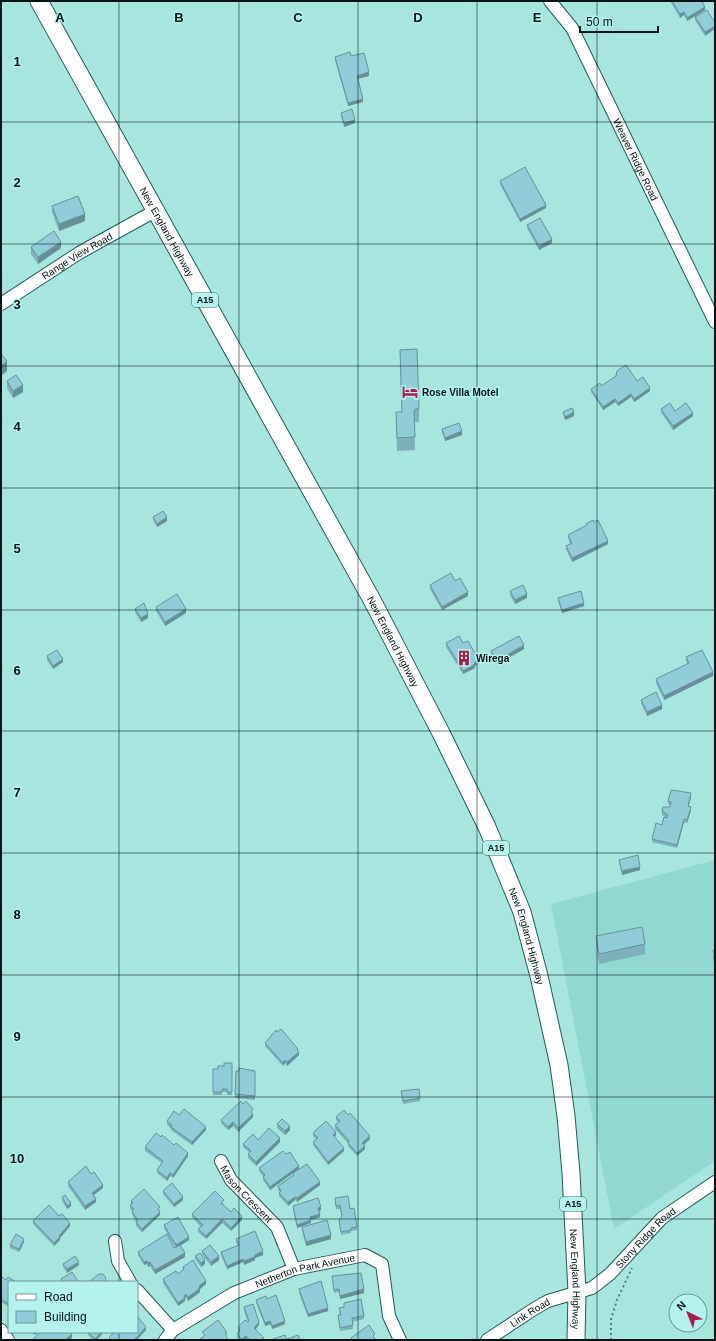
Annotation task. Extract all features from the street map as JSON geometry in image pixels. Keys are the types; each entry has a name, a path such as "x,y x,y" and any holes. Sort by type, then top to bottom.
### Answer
{"highway":[{"name":"New England Highway","path":"39,1 368,593 434,719 487,827 522,912 539,976 559,1065 572,1173 577,1292 576,1340"}],"street":[{"name":"Weaver Ridge Road","path":"550,1 572,28 715,322"},
{"name":"Range View Road","path":"1,304 80,253 155,211"},
{"name":"Mason Crescent","path":"221,1161 231,1180 277,1227 294,1269"},
{"name":"Stony Ridge Road","path":"577,1292 592,1288 610,1274 662,1218 715,1182"},
{"path":"115,1241 118,1260 129,1281"},
{"name":"Netherton Park Avenue","path":"165,1340 174,1330 234,1293 294,1269 365,1255 382,1264 389,1316 400,1340"},
{"path":"138,1291 174,1330"},
{"name":"Link Road","path":"487,1340 538,1306 577,1292"},
{"path":"1,1330 8,1340"}],"path":[{"path":"612,1340 611,1319 617,1300 633,1266"}],"shaded area":[{"path":"715,860 715,1161 614,1229 551,904"}],"building":[{"path":"672,1 702,1 705,7 687,18 684,12 680,14"},
{"path":"707,10 715,23 715,26 705,32 695,17"},
{"path":"350,52 351,56 364,53 369,72 357,76 363,99 348,103 335,57"},
{"path":"352,109 355,120 344,123 341,113"},
{"path":"525,167 546,205 520,219 500,181"},
{"path":"78,196 85,214 59,224 52,206"},
{"path":"540,218 552,239 539,246 527,225"},
{"path":"54,231 61,242 38,257 31,247"},
{"name":"Rose Villa Motel","path":"417,349 419,409 415,409 414,412 415,437 397,438 396,412 402,412 400,350"},
{"path":"1,354 7,361 1,366"},
{"path":"626,365 637,381 643,377 650,388 634,399 631,394 618,403 615,399 603,407 591,389 600,383 601,386 616,376 617,371"},
{"path":"16,375 23,385 13,391 7,381"},
{"path":"670,403 675,411 686,403 693,413 673,426 661,409"},
{"path":"572,408 574,412 565,417 563,412"},
{"path":"459,423 462,431 445,438 442,429"},
{"path":"163,511 167,517 157,524 153,517"},
{"path":"593,520 594,522 598,520 608,541 572,558 566,546 572,543 568,535 587,525 586,524"},
{"path":"451,573 455,581 460,578 468,592 442,607 430,585"},
{"path":"523,585 527,594 515,600 510,591"},
{"path":"581,591 584,603 562,610 558,598"},
{"path":"177,594 186,609 165,622 156,607"},
{"path":"144,603 148,614 141,618 135,609"},
{"name":"Wirega","path":"459,636 463,643 468,641 479,660 463,671 446,643"},
{"path":"519,636 524,645 497,661 491,651"},
{"path":"57,650 63,659 53,666 47,656"},
{"path":"702,650 713,672 664,696 656,679 689,663 686,657"},
{"path":"656,692 662,705 647,712 641,700"},
{"path":"671,790 691,793 688,806 691,807 687,820 684,819 677,845 652,839 656,823 662,825 664,817 667,818 668,815 662,811 663,807 670,807 671,802 668,801"},
{"path":"638,855 640,867 622,871 619,860"},
{"path":"642,927 645,944 599,954 596,936"},
{"path":"281,1029 299,1052 287,1062 285,1060 283,1063 265,1043 276,1030 277,1032"},
{"path":"224,1063 232,1063 232,1092 227,1092 227,1089 222,1089 222,1092 213,1092 213,1069 218,1069 218,1066 224,1066"},
{"path":"239,1068 255,1071 255,1096 235,1094 236,1071 239,1071"},
{"path":"419,1089 420,1098 403,1101 401,1091"},
{"path":"241,1101 243,1104 246,1101 253,1109 251,1112 253,1114 238,1128 233,1122 228,1127 221,1120"},
{"path":"184,1109 206,1127 192,1142 171,1127 172,1125 167,1121 174,1111 179,1115"},
{"path":"344,1110 348,1115 350,1113 370,1136 362,1143 365,1146 357,1153 335,1125 340,1121 336,1117"},
{"path":"282,1119 290,1126 285,1131 277,1124"},
{"path":"326,1121 336,1132 333,1135 344,1148 328,1162 313,1142 318,1138 313,1133"},
{"path":"269,1128 280,1138 256,1162 248,1154 251,1151 243,1144 253,1134 258,1140"},
{"path":"156,1133 161,1137 162,1135 174,1145 176,1143 188,1153 173,1175 170,1173 167,1178 157,1170 163,1161 145,1147"},
{"path":"283,1151 286,1154 290,1152 299,1166 270,1187 263,1177 265,1175 259,1168"},
{"path":"307,1164 320,1182 297,1198 295,1197 288,1202 279,1193 281,1191 278,1186 294,1175 293,1173"},
{"path":"86,1166 91,1174 94,1172 103,1185 92,1193 96,1199 85,1206 68,1182"},
{"path":"172,1183 183,1197 174,1204 163,1191"},
{"path":"144,1189 160,1207 158,1209 160,1212 142,1229 136,1222 138,1221 132,1211 134,1209 130,1205 133,1203 131,1201"},
{"path":"215,1191 224,1200 221,1203 231,1212 234,1208 242,1216 231,1228 222,1219 206,1236 198,1229 203,1225 192,1214"},
{"path":"65,1195 71,1203 67,1206 62,1197"},
{"path":"348,1196 350,1209 354,1208 357,1227 341,1232 339,1220 342,1216 340,1205 336,1206 335,1198"},
{"path":"318,1198 321,1207 318,1208 320,1214 310,1217 311,1220 297,1225 293,1206"},
{"path":"49,1205 59,1216 62,1214 70,1223 54,1243 33,1221"},
{"path":"178,1217 189,1237 176,1245 164,1225"},
{"path":"327,1220 331,1235 306,1242 302,1227"},
{"path":"255,1231 263,1251 255,1255 255,1257 244,1261 243,1259 227,1266 221,1252 239,1245 236,1239"},
{"path":"16,1234 24,1239 19,1249 10,1245"},
{"path":"167,1234 174,1248 180,1245 185,1253 155,1270 150,1262 144,1262 138,1252"},
{"path":"210,1245 219,1256 211,1262 202,1251"},
{"path":"200,1253 205,1260 201,1263 195,1256"},
{"path":"75,1256 79,1262 67,1269 63,1264"},
{"path":"193,1260 206,1281 199,1286 200,1288 188,1297 186,1294 184,1296 185,1298 178,1303 163,1279 176,1271 178,1274 184,1269 183,1267"},
{"path":"72,1272 78,1281 62,1281 61,1279"},
{"path":"361,1273 364,1289 340,1296 339,1289 334,1290 332,1276"},
{"path":"99,1274 103,1274 106,1278 105,1281 90,1281"},
{"path":"2,1277 6,1280 8,1277 14,1281 8,1281 8,1303 1,1299"},
{"path":"321,1281 328,1308 308,1314 299,1289"},
{"path":"276,1295 285,1321 272,1326 270,1321 265,1323 256,1300 266,1296 267,1299"},
{"path":"361,1299 364,1316 352,1318 353,1325 340,1328 338,1315 341,1315 339,1308 344,1307 344,1303"},
{"path":"253,1304 259,1322 254,1328 264,1338 261,1340 250,1340 246,1336 242,1339 237,1334 240,1330 238,1327 245,1320 248,1322 249,1321 244,1307"},
{"path":"138,1317 146,1327 134,1340 111,1340 109,1338 113,1333 138,1333"},
{"path":"218,1320 226,1331 228,1340 200,1340 205,1335 202,1332"},
{"path":"369,1325 375,1334 373,1336 376,1340 353,1340 351,1338"},
{"path":"40,1333 72,1334 65,1340 33,1339"},
{"path":"89,1333 100,1333 95,1339"},
{"path":"285,1335 287,1339 298,1335 300,1340 273,1340"}],"place":[{"name":"Rose Villa Motel","path":"410,392"},
{"name":"Wirega","path":"464,658"}]}
